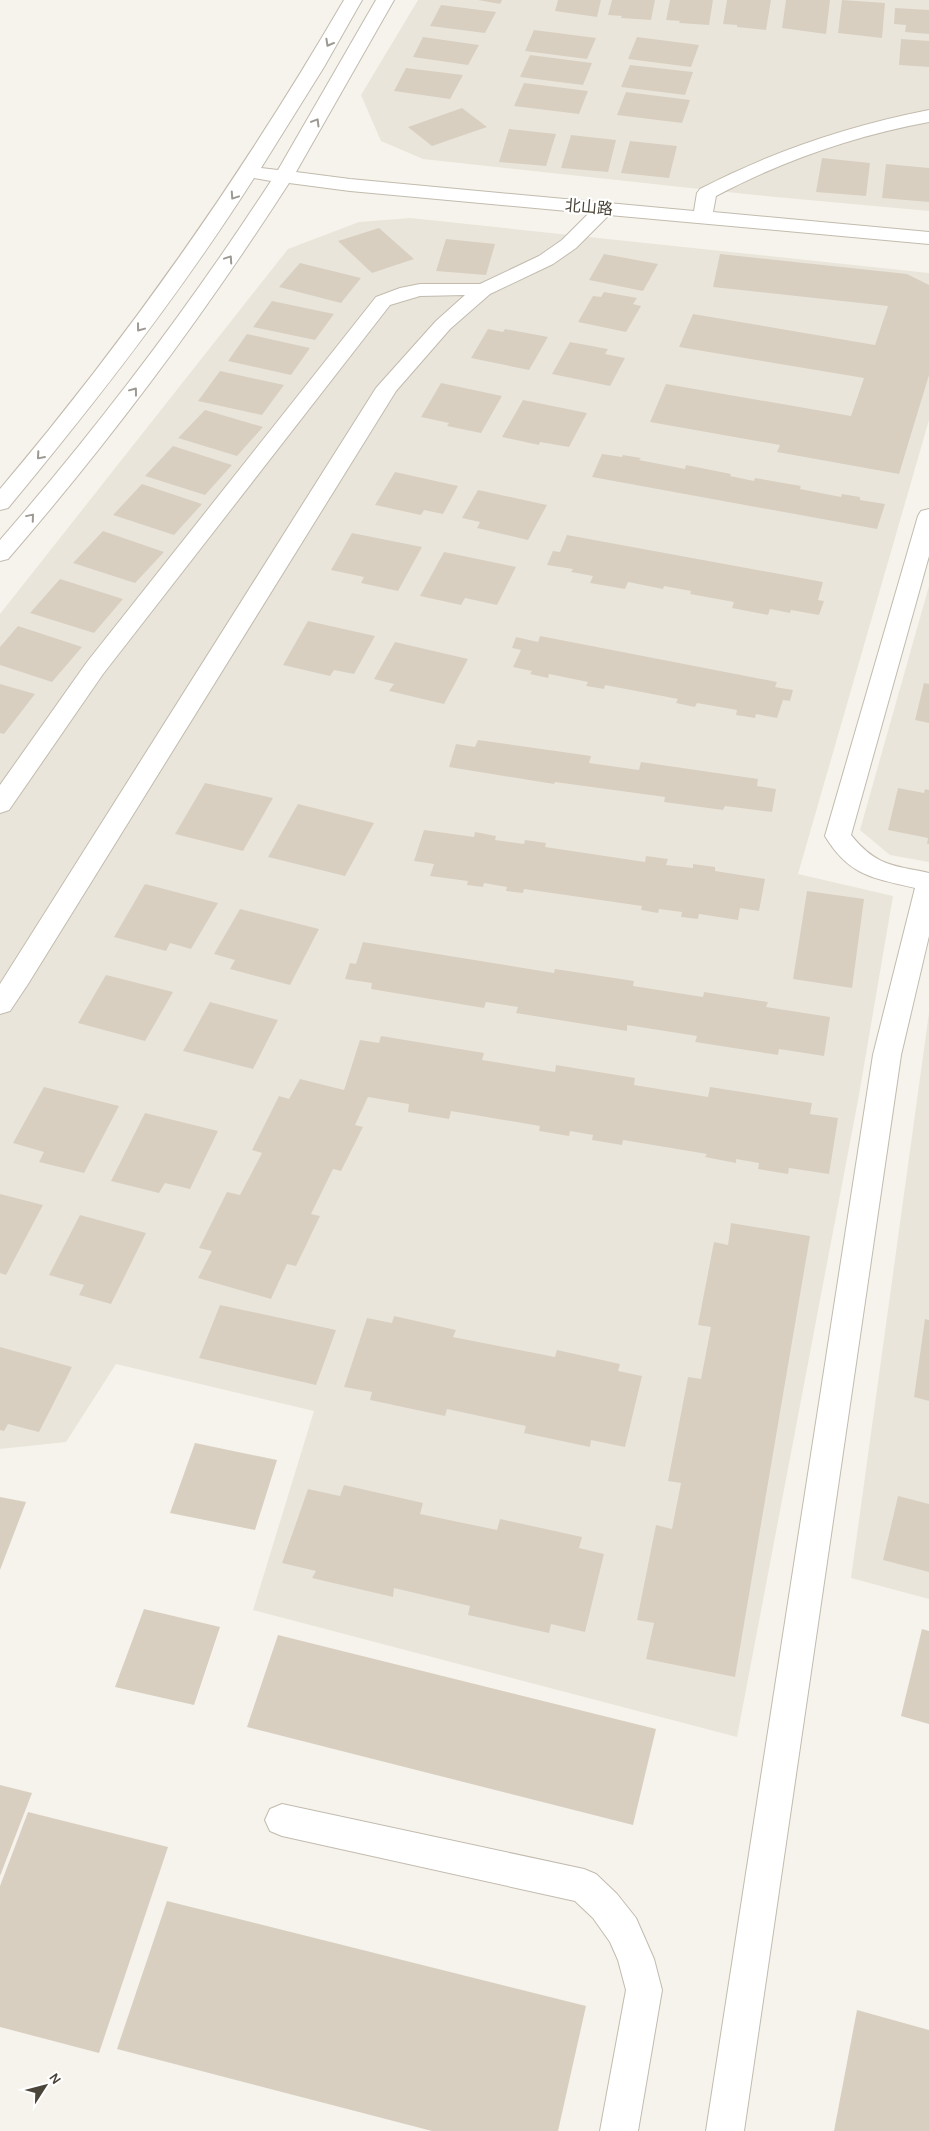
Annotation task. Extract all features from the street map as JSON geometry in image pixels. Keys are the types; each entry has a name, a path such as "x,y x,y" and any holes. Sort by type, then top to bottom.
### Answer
{"street":[{"path":"0,503 77,411 182,272 250,172 307,82 353,0"},
{"path":"0,554 94,442 159,358 216,278 283,177 338,86 385,0"},
{"path":"702,217 707,194 734,178 792,152 826,140 871,128 929,116"},
{"name":"北山路","path":"250,172 283,177 929,238"},
{"path":"0,1004 19,977 387,388 443,325 483,290 546,260 569,244 605,208"},
{"path":"0,804 94,668 383,301 395,295 424,289 483,290"},
{"path":"725,2131 886,1055 929,882 876,870 855,857 838,836 929,516"},
{"path":"282,1820 584,1886 605,1906 623,1930 636,1959 644,1990 619,2131"}],"shaded area":[{"path":"418,0 929,0 929,211 755,195 423,159 381,141 361,95"},
{"path":"410,218 929,273 929,420 798,874 893,896 859,1095 737,1737 253,1610 314,1411 116,1364 66,1442 0,1449 0,614 288,249 359,222"},
{"path":"929,586 929,862 890,855 860,830"},
{"path":"929,1013 929,1599 851,1578"}],"building":[{"path":"478,0 502,0 500,4"},
{"path":"558,0 601,0 597,17 555,11"},
{"path":"612,0 655,0 651,20 608,15"},
{"path":"670,0 713,0 709,25 666,20"},
{"path":"727,0 771,0 766,30 723,24"},
{"path":"786,0 830,0 826,34 782,28"},
{"path":"842,0 885,3 882,38 838,33"},
{"path":"441,5 496,12 485,33 430,26"},
{"path":"895,8 929,10 929,34 905,32 906,25 894,24"},
{"path":"534,30 596,38 587,59 525,51"},
{"path":"423,37 479,45 468,65 413,57"},
{"path":"637,37 699,45 691,67 628,59"},
{"path":"901,39 929,41 929,67 899,65"},
{"path":"530,55 592,63 583,85 520,77"},
{"path":"630,65 693,72 685,95 621,87"},
{"path":"406,68 463,75 450,99 394,91"},
{"path":"524,83 588,91 579,114 514,106"},
{"path":"626,92 690,100 682,123 617,115"},
{"path":"462,108 487,127 432,146 408,127"},
{"path":"509,129 556,134 546,166 499,162"},
{"path":"571,135 616,140 608,172 561,168"},
{"path":"630,141 677,146 669,178 621,173"},
{"path":"822,158 870,163 866,196 816,192"},
{"path":"886,164 929,168 929,202 882,198"},
{"path":"379,228 414,259 372,273 338,241"},
{"path":"446,239 495,244 486,275 436,271"},
{"path":"604,254 658,264 643,291 589,280"},
{"path":"720,254 907,274 929,285 929,375 899,474 777,452 780,445 650,422 666,384 851,416 864,378 679,347 693,314 875,345 888,306 713,287"},
{"path":"300,263 361,278 341,303 279,287"},
{"path":"604,292 637,298 633,304 641,306 626,332 578,322 593,296 601,297"},
{"path":"272,301 334,314 315,340 253,327"},
{"path":"488,329 503,332 505,329 548,337 529,370 471,358"},
{"path":"247,334 310,348 291,375 228,361"},
{"path":"570,342 608,349 605,354 625,358 610,386 552,374"},
{"path":"220,371 284,385 262,415 198,401"},
{"path":"441,383 502,396 481,433 447,426 449,423 421,417"},
{"path":"523,400 587,413 569,447 540,442 539,445 502,437"},
{"path":"205,410 263,427 237,456 178,438"},
{"path":"173,446 232,465 205,495 145,476"},
{"path":"602,454 641,458 639,460 685,469 686,465 731,474 730,476 754,481 755,478 801,486 800,489 841,497 842,494 860,497 860,500 885,504 877,529 592,477"},
{"path":"395,472 458,486 443,514 424,510 421,515 375,505"},
{"path":"142,484 202,504 174,535 113,515"},
{"path":"478,490 547,505 528,540 477,528 480,522 462,518"},
{"path":"103,531 164,552 135,583 73,563"},
{"path":"352,533 422,547 398,591 361,583 364,577 331,570"},
{"path":"567,535 823,582 818,600 824,601 819,615 791,610 790,613 770,609 768,615 732,608 734,602 690,594 691,591 664,586 663,589 628,582 625,589 590,583 593,576 571,572 573,569 547,565 553,551 560,552"},
{"path":"444,552 516,567 497,605 465,598 461,605 420,596"},
{"path":"60,579 123,599 94,633 30,613"},
{"path":"308,621 375,636 354,674 334,670 330,676 283,665"},
{"path":"18,626 82,647 52,682 0,665 0,647"},
{"path":"540,636 777,682 775,687 793,690 790,701 783,700 777,718 756,714 755,718 736,715 737,710 697,703 695,707 676,703 678,699 605,685 604,689 586,686 588,682 549,674 548,678 530,674 532,671 513,667 521,650 512,648 516,637 538,642"},
{"path":"395,642 468,659 444,704 389,691 394,684 374,679"},
{"path":"924,683 929,684 929,723 915,720"},
{"path":"0,684 35,694 4,734 0,733"},
{"path":"478,740 591,756 589,763 639,770 641,762 758,779 757,786 776,789 772,812 725,806 723,810 664,802 665,797 555,782 554,784 449,767 456,744 475,747"},
{"path":"205,783 273,798 243,851 175,834"},
{"path":"898,788 924,793 925,789 929,790 929,844 927,844 928,838 888,830"},
{"path":"298,804 374,823 345,876 268,857"},
{"path":"424,830 474,837 475,832 496,836 495,840 524,844 525,840 546,843 545,847 645,862 646,856 668,859 666,865 693,868 693,864 715,867 715,871 765,879 759,911 740,908 738,920 699,914 698,919 681,917 682,912 659,909 658,913 641,910 642,906 524,889 523,893 506,891 507,887 484,883 483,887 467,885 468,881 430,876 434,864 414,861"},
{"path":"145,884 218,903 191,949 170,943 166,951 114,937"},
{"path":"807,891 864,899 852,988 793,979"},
{"path":"240,909 319,929 290,985 230,969 235,960 214,954"},
{"path":"363,942 554,973 555,969 634,981 633,986 703,997 704,992 768,1002 766,1007 830,1017 824,1056 779,1049 778,1055 695,1042 697,1036 627,1025 627,1031 516,1013 518,1007 486,1002 484,1008 371,989 372,983 345,979 350,963 356,964"},
{"path":"106,975 173,992 145,1041 78,1023"},
{"path":"210,1002 278,1020 253,1069 183,1051"},
{"path":"381,1036 484,1053 482,1060 555,1072 556,1065 635,1078 634,1085 708,1097 710,1087 812,1103 810,1114 838,1118 829,1174 789,1168 788,1174 758,1169 759,1163 736,1159 736,1163 705,1157 707,1154 623,1140 622,1145 592,1140 593,1135 570,1131 569,1136 539,1131 540,1126 451,1111 449,1119 408,1112 409,1104 368,1097 355,1125 363,1127 341,1171 333,1169 311,1214 320,1216 296,1266 287,1264 271,1299 198,1278 212,1251 199,1248 227,1192 240,1195 262,1153 252,1150 279,1096 289,1099 300,1079 344,1090 360,1040 379,1043"},
{"path":"44,1087 119,1106 84,1173 39,1162 44,1152 13,1143"},
{"path":"145,1113 218,1131 190,1189 165,1183 159,1193 111,1181"},
{"path":"0,1194 43,1205 6,1275 0,1273"},
{"path":"80,1215 146,1233 111,1304 79,1295 84,1285 49,1275"},
{"path":"731,1223 810,1236 735,1677 646,1659 654,1623 637,1620 656,1525 672,1529 681,1483 668,1481 688,1377 701,1379 711,1327 698,1325 714,1242 728,1245"},
{"path":"220,1305 336,1330 316,1385 199,1358"},
{"path":"394,1316 456,1330 453,1337 555,1357 557,1350 620,1364 618,1371 642,1376 625,1447 591,1440 590,1447 524,1433 526,1426 447,1409 445,1416 370,1400 372,1392 344,1387 367,1318 392,1323"},
{"path":"925,1319 929,1320 929,1401 914,1397"},
{"path":"0,1347 72,1367 39,1432 8,1424 4,1431 0,1430"},
{"path":"195,1443 277,1460 255,1530 170,1513"},
{"path":"344,1485 423,1503 420,1514 497,1530 500,1519 582,1537 579,1548 604,1554 585,1632 551,1624 549,1633 468,1615 470,1606 394,1588 393,1597 312,1578 316,1571 282,1563 308,1489 340,1496"},
{"path":"898,1496 929,1504 929,1572 883,1560"},
{"path":"0,1497 26,1502 0,1570"},
{"path":"144,1609 220,1627 194,1705 115,1687"},
{"path":"922,1629 929,1631 929,1724 901,1716"},
{"path":"278,1635 656,1729 633,1825 247,1727"},
{"path":"0,1785 32,1793 0,1876"},
{"path":"28,1812 168,1847 99,2053 0,2027 0,1886"},
{"path":"167,1901 586,2006 558,2131 432,2131 117,2049"},
{"path":"857,2010 929,2030 929,2131 834,2131"}]}
